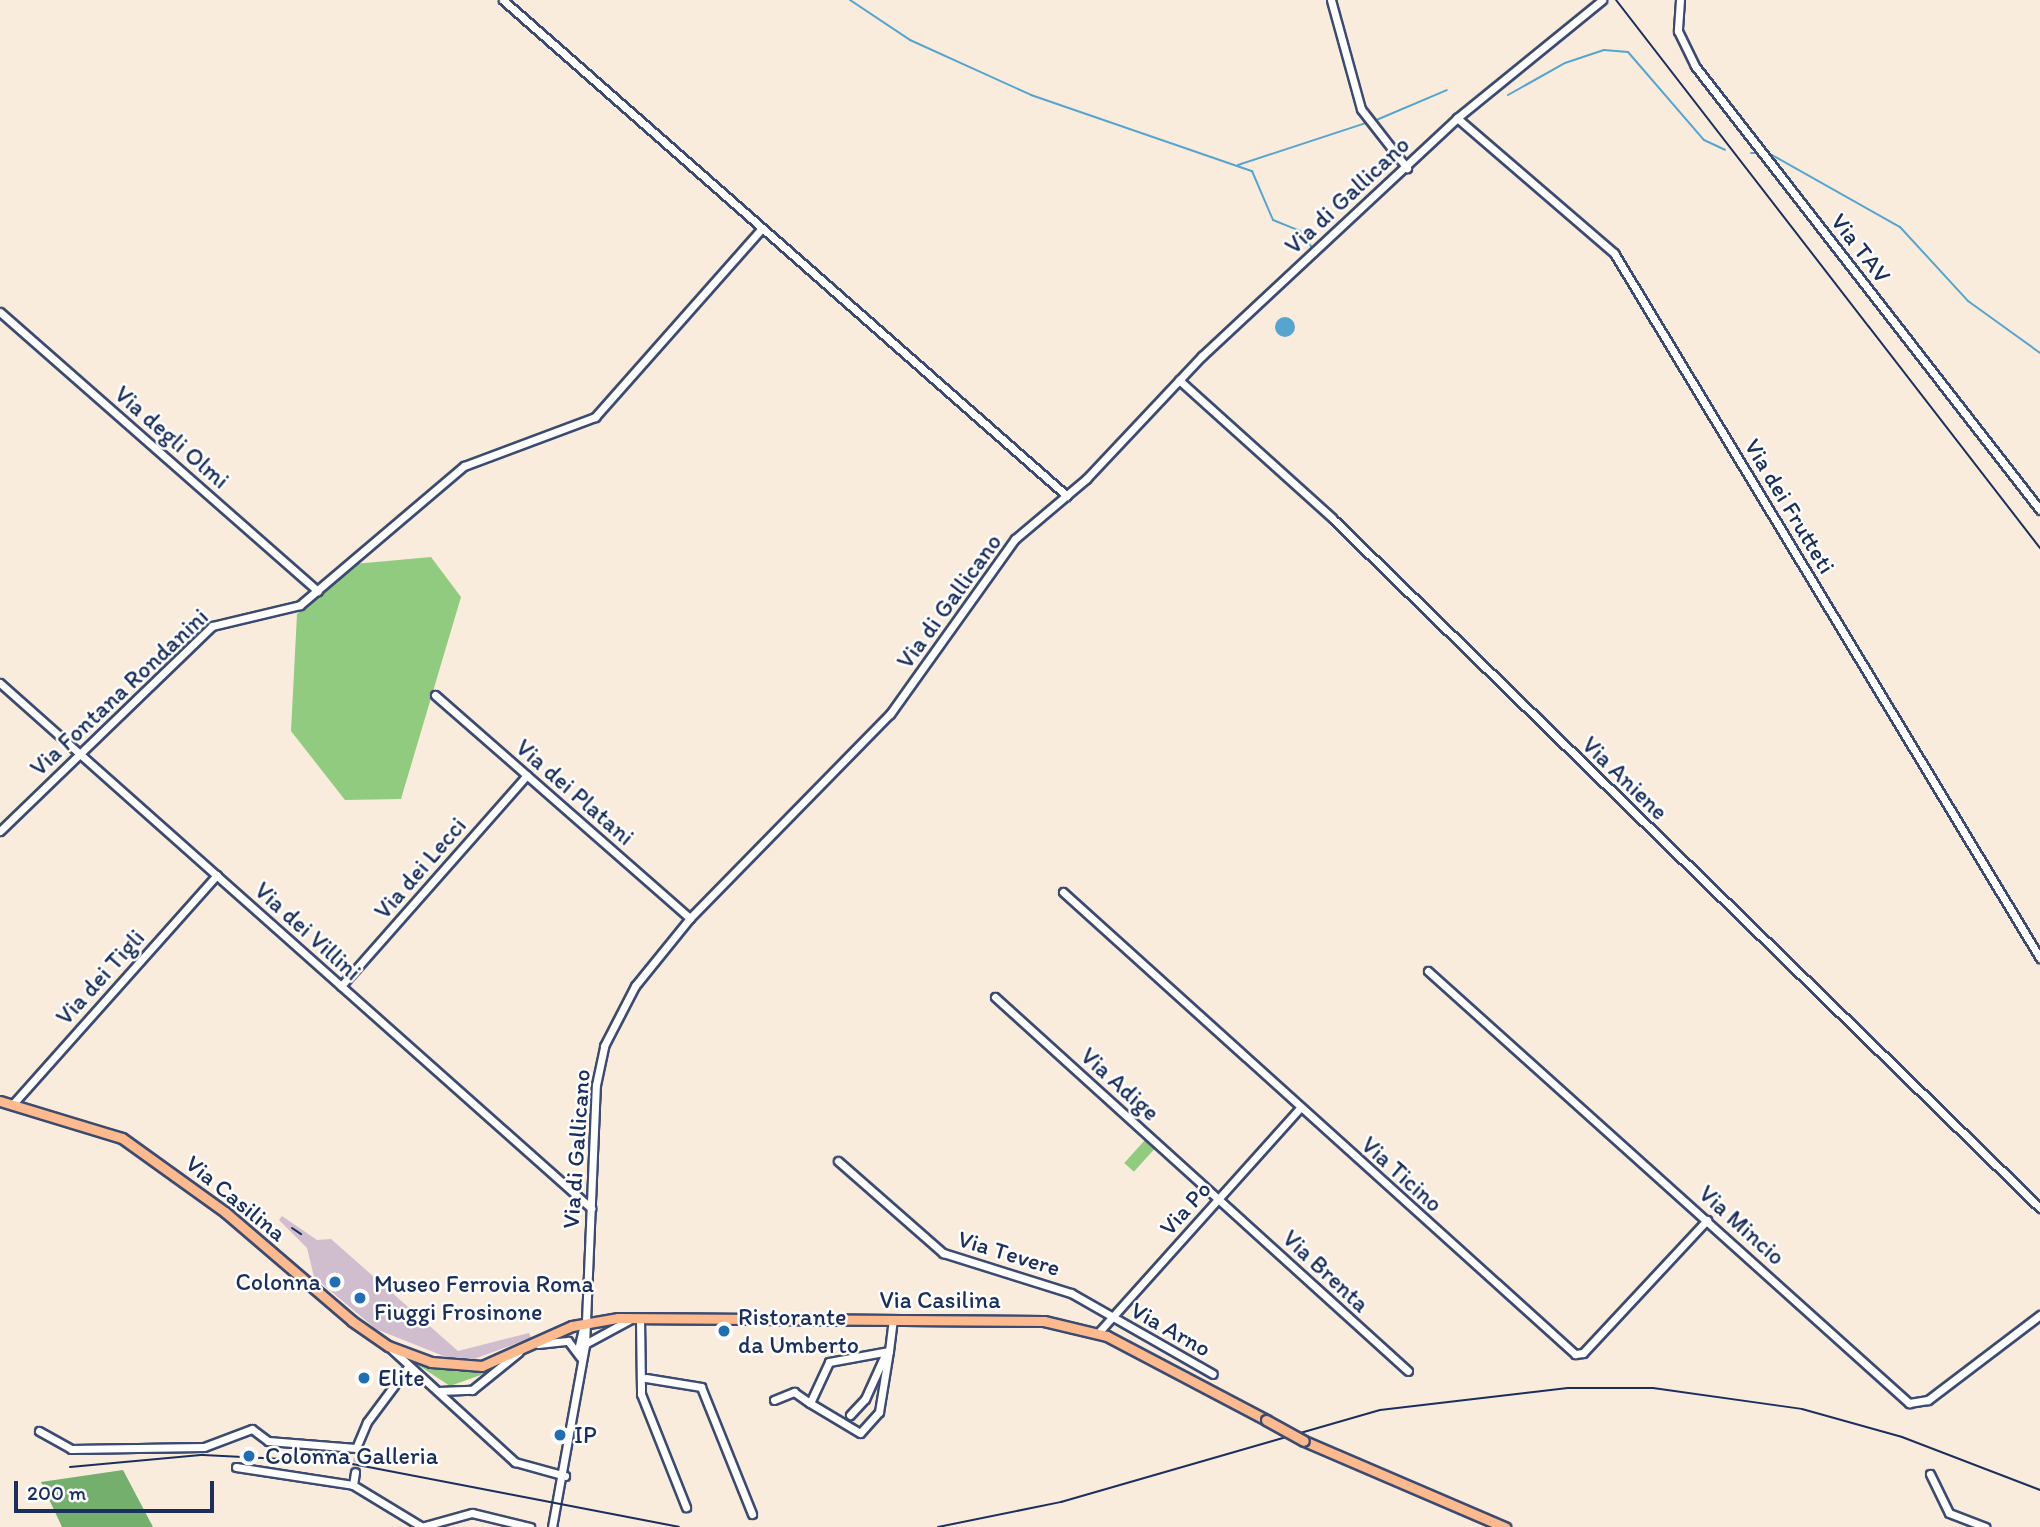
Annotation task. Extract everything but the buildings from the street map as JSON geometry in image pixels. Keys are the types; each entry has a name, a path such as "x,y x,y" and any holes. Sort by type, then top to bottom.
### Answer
{"main road":[{"name":"Via Casilina","path":"0,1101 122,1138 225,1212 388,1346 458,1367 519,1352 585,1322 638,1317 1044,1321 1098,1333 1304,1441 1506,1527"}],"street":[{"path":"503,0 1067,496"},
{"path":"1331,0 1361,109 1407,168"},
{"name":"Via di Gallicano","path":"585,1322 596,1086 604,1046 629,995 690,918 884,720 1004,553 1067,496 1179,380 1457,118 1602,0"},
{"name":"Via TAV","path":"1680,0 1678,32 1695,66 2040,510"},
{"name":"Via dei Frutteti","path":"1457,118 1614,253 2040,958"},
{"name":"Via Fontana Rondanini","path":"0,831 212,626 239,615 292,609 318,591 467,463 597,415 762,228"},
{"name":"Via degli Olmi","path":"0,312 318,591"},
{"name":"Via Aniene","path":"1179,380 1332,518 2040,1208"},
{"name":"Via dei Villini","path":"0,682 591,1208"},
{"name":"Via dei Platani","path":"435,695 690,918"},
{"name":"Via dei Lecci","path":"341,986 527,775"},
{"name":"Via dei Tigli","path":"12,1105 216,875"},
{"name":"Via Ticino","path":"1063,892 1577,1355 1707,1220"},
{"name":"Via Mincio","path":"1428,971 1910,1404 1928,1400 2040,1315"},
{"name":"Via Adige","path":"995,997 1218,1201"},
{"name":"Via Po","path":"1098,1333 1300,1108"},
{"name":"Via Tevere","path":"838,1161 943,1253 1065,1290 1111,1317"},
{"name":"Via Brenta","path":"1218,1201 1408,1371"},
{"path":"585,1345 604,1329 638,1317 646,1378 642,1396 686,1507"},
{"name":"Via Arno","path":"1111,1317 1213,1374"},
{"path":"774,1400 793,1392 860,1433 879,1412 893,1319"},
{"path":"580,1357 585,1345 585,1322"},
{"path":"552,1527 565,1476 585,1322"},
{"path":"533,1345 566,1340 580,1357"},
{"path":"388,1346 408,1367 516,1462 565,1476"},
{"path":"810,1403 828,1363 888,1351"},
{"path":"850,1415 865,1399 888,1351"},
{"path":"437,1391 472,1390 519,1352"},
{"path":"357,1457 367,1422 408,1367"},
{"path":"646,1378 701,1387 751,1514"},
{"path":"39,1431 71,1449 204,1447 252,1429 272,1442 359,1447"},
{"path":"236,1467 353,1485 422,1527 472,1513 530,1527"},
{"path":"353,1485 355,1472"},
{"path":"1930,1474 1949,1513 1985,1527"}],"shaded area":[{"path":"282,1216 317,1240 331,1239 458,1351 529,1333 531,1338 474,1359 446,1357 376,1329 314,1277 307,1248 279,1220"}],"green space":[{"path":"431,557 461,597 401,799 345,800 291,731 297,614 354,564"},
{"path":"1145,1140 1155,1149 1134,1172 1124,1163"},
{"path":"412,1361 459,1372 492,1371 450,1386"},
{"path":"123,1470 153,1527 62,1527 41,1482"}],"water":[{"path":"1281,317 1289,317 1295,327 1289,337 1281,337 1275,331 1275,323"}],"waterway":[{"path":"850,0 910,40 1031,95 1252,171 1273,220 1300,231 1311,246"},
{"path":"1508,95 1565,63 1604,50 1628,52 1704,140 1725,150"},
{"path":"1374,121 1447,90"},
{"path":"1238,165 1366,123"},
{"path":"1772,155 1900,227 1968,301 2040,353"}],"tunnel":[{"path":"355,1472 357,1457"}],"railway":[{"path":"1616,0 2040,548"},
{"path":"292,1228 301,1234"},
{"path":"938,1527 1061,1502 1380,1410 1568,1388 1653,1388 1802,1409 1902,1437 2040,1490"},
{"path":"70,1467 203,1455 342,1462 679,1527"}],"place":[{"name":"Colonna","path":"335,1282"},
{"name":"Museo Ferrovia Roma Fiuggi Frosinone","path":"360,1298"},
{"name":"Ristorante da Umberto","path":"724,1331"},
{"name":"Elite","path":"364,1378"},
{"name":"IP","path":"560,1435"},
{"name":"Colonna Galleria","path":"249,1456"}]}
